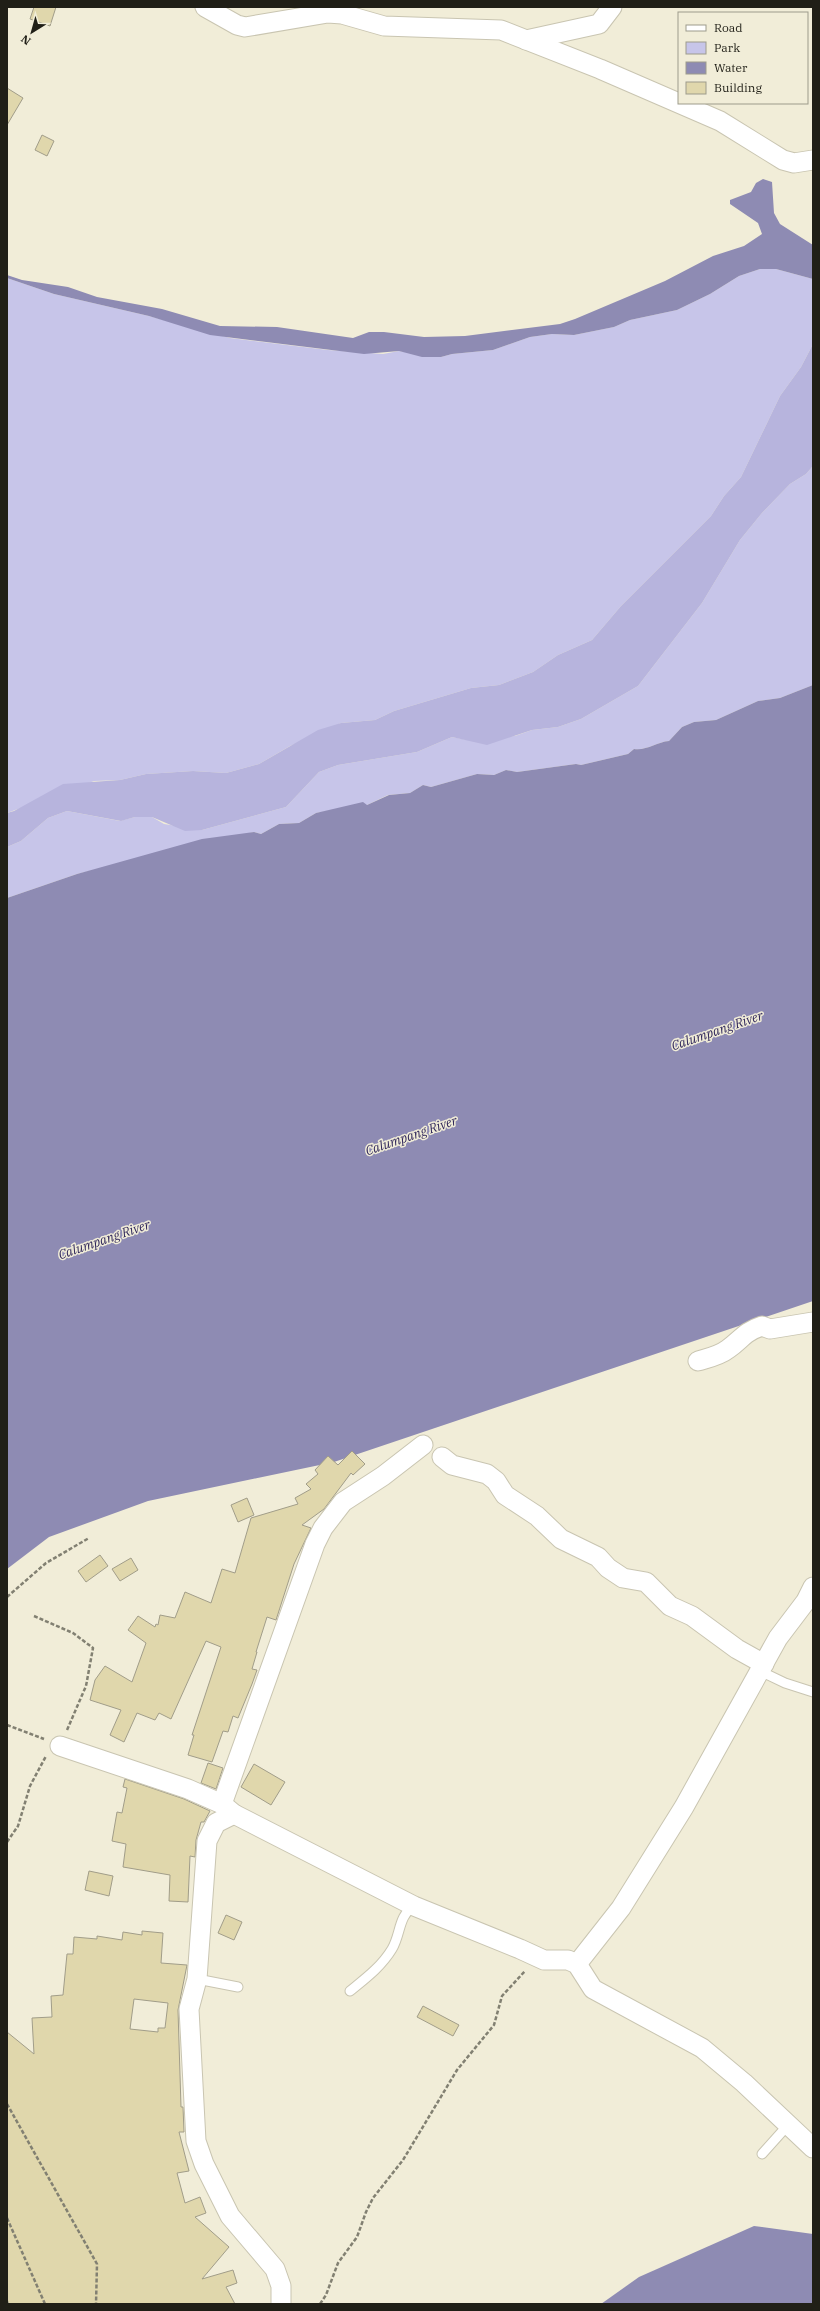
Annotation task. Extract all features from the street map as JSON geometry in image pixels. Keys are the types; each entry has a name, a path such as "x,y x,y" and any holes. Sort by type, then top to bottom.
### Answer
{"street":[{"path":"205,7 237,25 245,27 328,13 342,14 384,26 501,30 678,103"},
{"path":"526,40 599,24 612,7"},
{"path":"679,104 720,121 783,160 794,163 813,160"},
{"path":"698,1361 718,1355 728,1349 748,1331 762,1326 770,1329 813,1322"},
{"path":"281,2304 282,2286 275,2269 230,2216 204,2164 196,2141 189,2009 197,1979 207,1840 216,1823 228,1809 312,1552 323,1528 342,1502 384,1476 423,1446"},
{"path":"442,1456 452,1465 487,1474 496,1481 505,1495 536,1516 561,1539 598,1557 608,1568 623,1578 646,1582 670,1606 692,1616 762,1668"},
{"path":"577,1964 621,1908 680,1814 778,1638 806,1601 813,1588"},
{"path":"60,1746 180,1786 228,1809 414,1906 544,1960 568,1960 577,1964 593,1989 702,2048 744,2083 813,2148"}],"lane":[{"path":"762,1668 784,1683 813,1692"},
{"path":"350,1991 376,1970 393,1948 407,1910 414,1906"},
{"path":"197,1979 238,1987"},
{"path":"762,2154 788,2125"}],"path":[{"path":"7,1597 46,1563 89,1538"},
{"path":"7,1842 18,1826 30,1786 47,1752 60,1746 86,1686 93,1648 73,1633 34,1616"},
{"path":"7,1725 60,1746"},
{"path":"320,2304 338,2264 357,2238 373,2198 403,2160 457,2070 494,2025 502,1996 520,1974 544,1960"},
{"path":"7,2104 97,2264 96,2304"},
{"path":"7,2218 45,2304"}],"green space":[{"path":"760,269 776,269 813,279 813,344 801,367 780,396 741,477 724,496 711,516 621,606 592,640 558,655 533,672 499,685 471,688 394,711 375,720 341,723 290,746 259,764 226,773 193,771 146,774 120,780 94,781 7,813 7,278 54,294 149,316 230,338 328,350 383,354 399,351 441,357 452,354 493,350 530,337 552,334 574,335 614,327 630,320 677,310 710,294 739,276"},
{"path":"813,466 813,685 780,698 758,701 716,720 694,722 682,727 669,741 643,749 634,749 628,754 581,765 576,764 517,772 506,770 494,775 477,774 431,787 423,785 410,793 388,795 367,805 316,813 299,823 279,824 261,834 254,832 77,874 7,898 7,847 21,841 48,818 67,811 120,821 135,817 152,817 164,824 202,830 286,807 319,772 338,765 417,752 452,737 468,740 515,736 532,730 558,727 581,719 638,686 702,603 740,540 762,513 790,484 806,474"}],"shaded area":[{"path":"813,344 813,466 806,474 790,484 762,513 740,540 702,603 638,686 581,719 558,727 532,730 487,745 452,737 417,752 338,765 319,772 286,807 202,830 185,831 152,817 135,817 121,821 67,811 48,818 21,841 7,847 7,813 14,811 63,784 120,780 146,774 193,771 226,773 259,764 318,730 341,723 375,720 394,711 471,688 499,685 533,672 558,655 592,640 621,606 711,516 724,496 741,477 780,396 801,367"}],"water":[{"path":"763,179 772,182 774,213 780,224 813,245 813,279 776,269 760,269 739,276 710,294 677,310 630,320 614,327 574,335 552,334 530,337 493,350 452,354 441,357 422,357 399,351 364,354 210,335 149,316 54,294 7,278 7,275 22,280 68,287 97,297 162,309 220,326 277,327 353,338 369,332 384,332 424,337 465,336 560,324 665,281 713,256 744,246 762,234 758,223 730,204 730,200 751,192 756,183"},
{"name":"Calumpang River","path":"813,685 813,1301 334,1462 148,1501 49,1537 7,1569 7,898 77,874 202,839 254,832 261,834 279,824 299,823 316,813 363,802 367,805 389,795 410,793 423,785 431,787 477,774 494,775 506,770 517,772 576,764 581,765 628,754 634,749 643,749 669,741 682,727 694,722 716,720 758,701 780,698"},
{"path":"754,2226 813,2234 813,2304 601,2304 639,2277"}],"building":[{"path":"34,7 56,7 50,26 30,19"},
{"path":"7,88 23,98 7,125"},
{"path":"42,135 54,141 47,156 35,150"},
{"path":"352,1451 365,1464 353,1475 351,1473 324,1509 302,1525 311,1528 294,1564 276,1620 267,1617 252,1669 257,1670 252,1684 238,1718 233,1716 228,1732 223,1731 212,1762 188,1755 194,1735 192,1735 221,1647 206,1641 171,1719 159,1713 155,1720 137,1713 124,1742 110,1735 121,1710 90,1700 95,1680 105,1666 132,1682 146,1643 128,1630 138,1616 155,1627 156,1624 158,1625 160,1615 175,1618 185,1592 211,1603 222,1569 235,1573 251,1518 298,1504 295,1498 311,1489 306,1484 318,1474 315,1470 328,1456 338,1465"},
{"path":"247,1498 254,1515 238,1522 231,1505"},
{"path":"100,1555 108,1566 86,1582 78,1571"},
{"path":"131,1558 138,1570 120,1581 112,1569"},
{"path":"208,1763 223,1768 216,1789 201,1783"},
{"path":"254,1764 285,1782 271,1805 241,1787"},
{"path":"125,1779 184,1799 210,1811 204,1822 201,1822 196,1840 195,1857 190,1856 188,1902 169,1901 170,1875 123,1867 126,1844 112,1841 117,1812 122,1813 127,1788 123,1787"},
{"path":"89,1871 113,1876 109,1896 85,1890"},
{"path":"226,1915 242,1922 234,1940 218,1933"},
{"path":"142,1931 163,1933 161,1963 187,1965 178,2010 181,2107 183,2107 184,2132 179,2132 189,2171 177,2173 185,2203 200,2197 206,2213 195,2217 229,2247 202,2279 233,2270 237,2283 226,2287 235,2304 9,2304 7,2299 7,2032 34,2054 32,2018 52,2017 51,1996 63,1995 67,1954 73,1954 74,1937 97,1939 97,1936 122,1940 123,1932 142,1935","holes":["134,1999 168,2003 165,2028 158,2028 158,2032 130,2029"]},
{"path":"423,2006 459,2025 453,2036 417,2017"}]}
